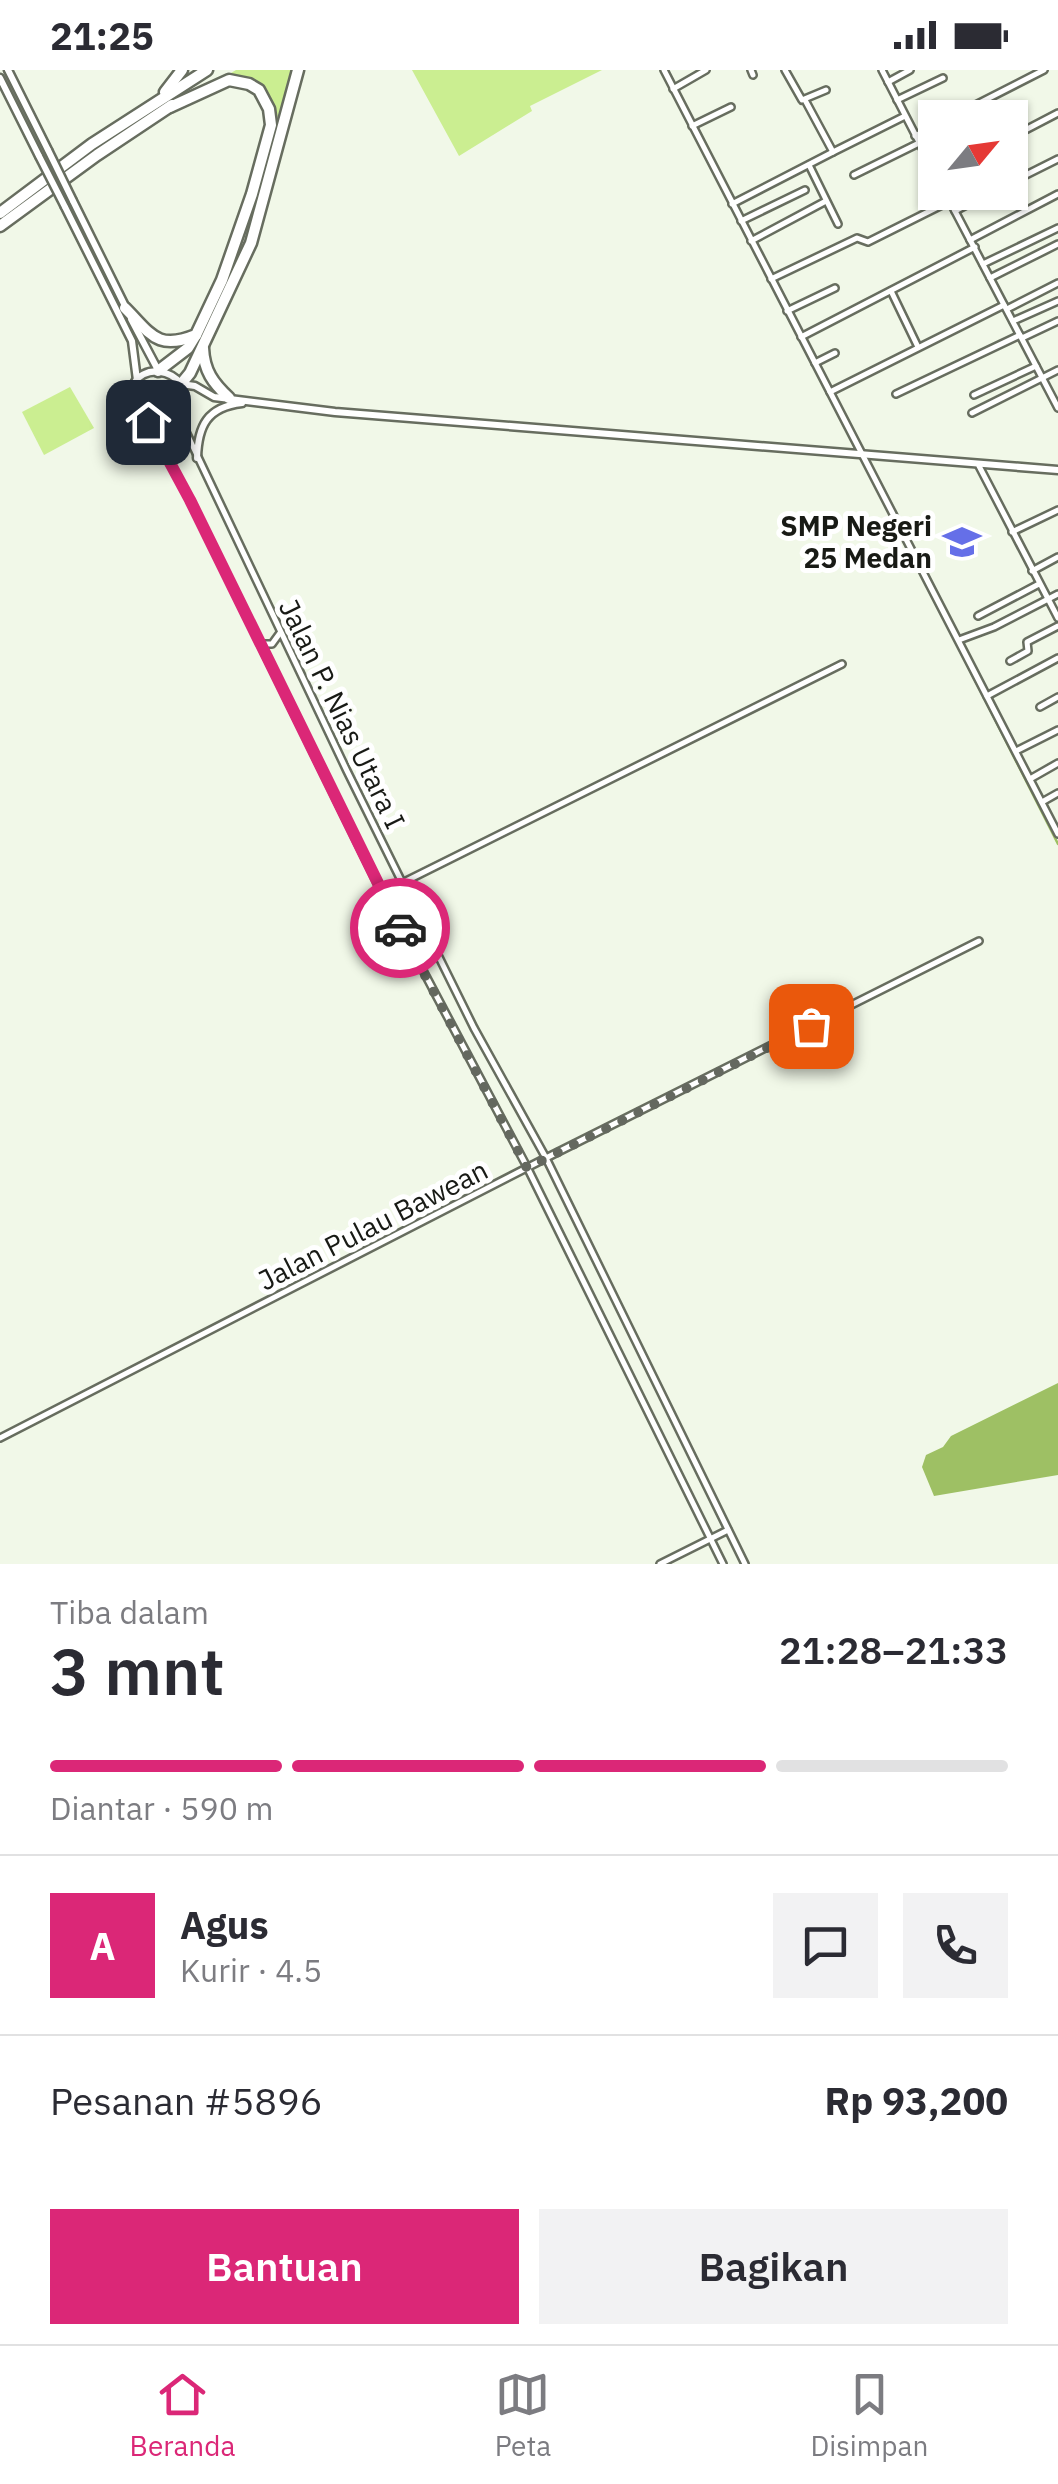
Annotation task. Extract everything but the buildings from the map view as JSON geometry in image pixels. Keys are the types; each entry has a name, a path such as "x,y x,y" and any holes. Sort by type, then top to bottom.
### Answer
{"highway":[{"path":"162,97 182,70"},
{"path":"0,213 162,97 207,70"},
{"path":"0,226 97,155 228,70"},
{"path":"158,371 200,339 251,243 298,70"},
{"path":"170,107 229,80 250,84 258,90 269,108 271,125 252,194 190,373 181,384"},
{"path":"126,308 161,342 200,339"},
{"path":"200,339 208,375 230,398"}],"street":[{"path":"8,70 158,371"},
{"path":"664,70 830,392 857,456 1054,818 1058,834"},
{"path":"673,88 706,70"},
{"path":"786,70 834,152"},
{"path":"854,175 917,140 882,70"},
{"path":"888,82 910,70"},
{"path":"985,100 1044,70"},
{"path":"0,78 132,342 137,380 132,404 140,418 148,422"},
{"path":"897,100 943,78"},
{"path":"804,100 826,90"},
{"path":"692,126 731,107"},
{"path":"1028,129 1058,113"},
{"path":"732,204 905,116"},
{"path":"1028,174 1058,159"},
{"path":"809,165 838,224"},
{"path":"741,221 805,190"},
{"path":"970,240 1058,194"},
{"path":"751,241 826,201"},
{"path":"771,279 857,238 868,242 932,210"},
{"path":"955,210 1058,408"},
{"path":"983,264 1058,228"},
{"path":"990,278 1058,244"},
{"path":"800,336 974,248"},
{"path":"830,392 1058,283"},
{"path":"787,311 835,288"},
{"path":"890,291 918,347"},
{"path":"1013,321 1058,301"},
{"path":"896,394 1058,321"},
{"path":"814,364 835,354"},
{"path":"974,394 1036,366"},
{"path":"972,413 1058,370"},
{"path":"137,380 158,371 171,374 181,384 184,400 178,415"},
{"path":"181,384 214,396 335,412 1058,470"},
{"path":"197,458 198,435 210,414 230,405 253,402"},
{"name":"Jalan P. Nias Utara I","path":"178,415 474,1028 546,1158 745,1564"},
{"name":"Jalan P. Nias Utara I","path":"148,422 382,893 527,1168 723,1564"},
{"path":"979,466 1058,618"},
{"path":"1012,532 1058,510"},
{"path":"1032,571 1058,556"},
{"path":"978,616 1039,584"},
{"path":"959,640 1058,594"},
{"path":"1010,661 1029,650 1027,642 1058,626"},
{"path":"257,642 272,644 280,632"},
{"path":"987,696 1058,658"},
{"path":"382,893 842,664"},
{"path":"1040,707 1058,697"},
{"path":"1016,752 1058,730"},
{"path":"1030,779 1058,763"},
{"path":"1042,802 1058,793"},
{"name":"Jalan Pulau Bawean","path":"0,1438 979,941"},
{"path":"660,1564 728,1530"}],"shaded area":[{"path":"236,70 294,70 274,127 268,95 249,79 226,76"},
{"path":"412,70 602,70 530,106 532,111 459,156"},
{"path":"157,382 168,387 173,398 168,409 157,414 146,409 141,398 146,387"},
{"path":"70,387 94,428 44,455 22,412"},
{"path":"1058,1383 1058,1475 934,1496 922,1467 926,1455 943,1447 951,1436"}],"waterway":[{"path":"905,542 1058,844"}],"way so far":[{"path":"400,928 527,1168 811,1026"}],"place":[{"name":"SMP Negeri 25 Medan","path":"962,542"}],"route":[{"path":"148,422 400,928"}]}
